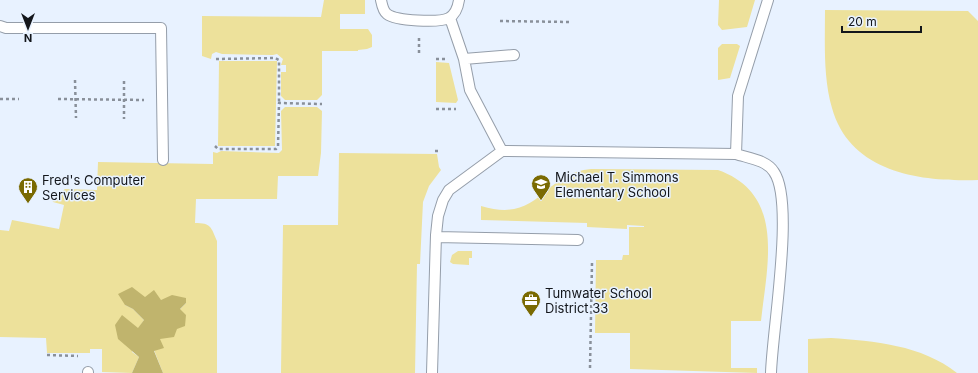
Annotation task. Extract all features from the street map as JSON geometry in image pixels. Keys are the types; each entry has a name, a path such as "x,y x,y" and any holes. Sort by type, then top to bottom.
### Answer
{"lane":[{"path":"381,0 383,9 387,14 400,19 442,20 450,18 457,11 459,0"},
{"path":"736,154 738,96 768,0"},
{"path":"450,18 464,59 470,90 502,151"},
{"path":"0,26 6,28 161,28 163,160"},
{"path":"464,59 514,55"},
{"path":"432,373 436,238 438,216 443,200 449,190 502,151 736,154 758,160 774,171 780,190 782,235 771,373"},
{"path":"436,238 578,240"}],"path":[{"path":"500,21 569,22"},
{"path":"419,36 420,54"},
{"path":"215,146 218,149 276,149 278,147 279,104 279,60 275,58 216,59"},
{"path":"75,80 76,118"},
{"path":"124,81 124,119"},
{"path":"0,99 19,99"},
{"path":"58,99 162,100"},
{"path":"279,104 322,104"},
{"path":"436,109 456,109"},
{"path":"435,151 441,151"},
{"path":"590,368 592,263"},
{"path":"47,355 83,356 88,373"}],"shaded area":[{"path":"324,0 365,0 365,14 340,14 340,29 368,29 372,35 372,47 358,51 322,51 322,95 317,100 285,100 281,96 281,72 286,72 286,65 281,65 283,59 277,54 222,54 216,52 212,54 211,59 202,56 202,16 321,17"},
{"path":"719,0 755,0 747,27 722,30 718,25"},
{"path":"825,10 968,11 978,21 978,180 934,179 912,175 890,169 871,160 854,147 841,130 829,96 825,59"},
{"path":"722,44 737,44 740,46 730,78 718,80 718,48"},
{"path":"219,61 277,61 275,146 218,146"},
{"path":"436,62 449,63 458,100 456,103 436,102"},
{"path":"285,107 317,107 322,111 321,153 318,176 278,176 277,199 196,199 195,223 204,224 210,227 217,241 217,373 163,373 154,350 168,325 186,303 186,298 161,300 145,297 125,305 133,309 144,320 138,329 132,352 139,357 132,373 102,372 102,349 90,349 90,353 47,353 46,338 0,337 0,230 9,231 12,220 59,229 64,205 53,202 52,199 65,189 97,190 98,162 213,164 213,152 279,153 282,150 281,111"},
{"path":"339,153 437,154 439,167 441,170 429,186 423,202 420,264 417,264 415,373 281,373 283,225 338,225"},
{"path":"591,169 718,170 740,181 754,196 763,214 767,234 768,255 761,321 731,321 731,368 757,368 757,373 630,369 630,333 595,333 596,260 622,260 623,255 629,255 629,227 644,226 627,225 627,229 587,227 587,223 481,220 481,206 501,210 516,209 529,204 561,179 574,173"},
{"path":"458,251 472,251 472,258 469,258 469,265 453,264 450,262 452,255"},
{"path":"132,287 145,297 154,290 161,300 172,295 186,298 186,303 180,309 186,315 185,326 177,329 174,337 160,339 164,348 154,351 163,373 132,373 139,357 118,339 115,325 122,315 138,328 144,320 133,309 125,305 118,294"},
{"path":"831,338 881,343 913,350 929,356 957,373 808,373 808,339"}],"place":[{"name":"Michael T. Simmons Elementary School","path":"541,201"},
{"name":"Fred's Computer Services","path":"28,204"},
{"name":"Tumwater School District 33","path":"531,317"}]}
